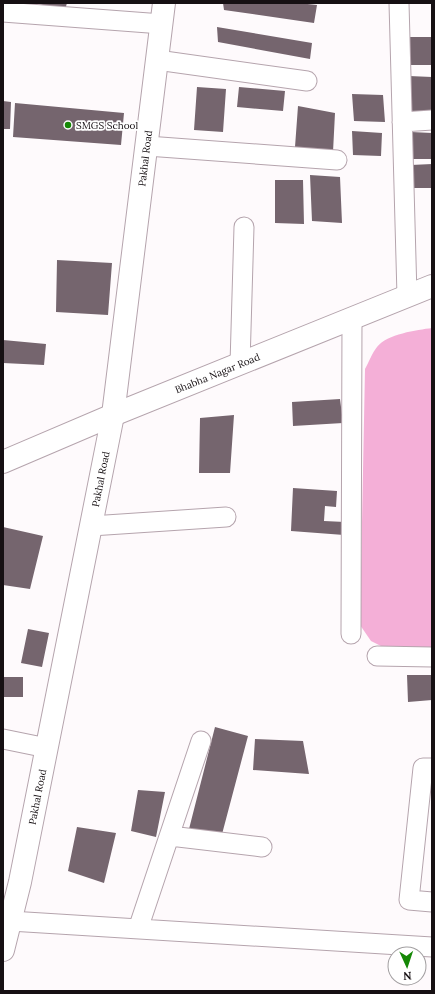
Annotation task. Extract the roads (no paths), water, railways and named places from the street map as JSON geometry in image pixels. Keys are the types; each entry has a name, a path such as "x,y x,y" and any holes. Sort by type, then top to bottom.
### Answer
{"street":[{"path":"5,3 3,12 163,13"},
{"path":"399,3 407,296"},
{"name":"Pakhal Road","path":"3,950 20,882 113,415 163,13"},
{"path":"158,60 307,81"},
{"path":"402,122 432,120"},
{"path":"147,146 337,160"},
{"path":"240,364 244,227"},
{"name":"Bhabha Nagar Road","path":"3,462 113,415 432,286"},
{"path":"351,634 352,319"},
{"path":"91,526 226,518"},
{"path":"377,656 432,657"},
{"path":"3,740 47,748"},
{"path":"138,929 201,741"},
{"path":"432,768 423,768 409,900 432,902"},
{"path":"170,836 262,847"},
{"path":"10,921 432,947"}],"place":[{"name":"SMGS School","path":"68,125"}]}
